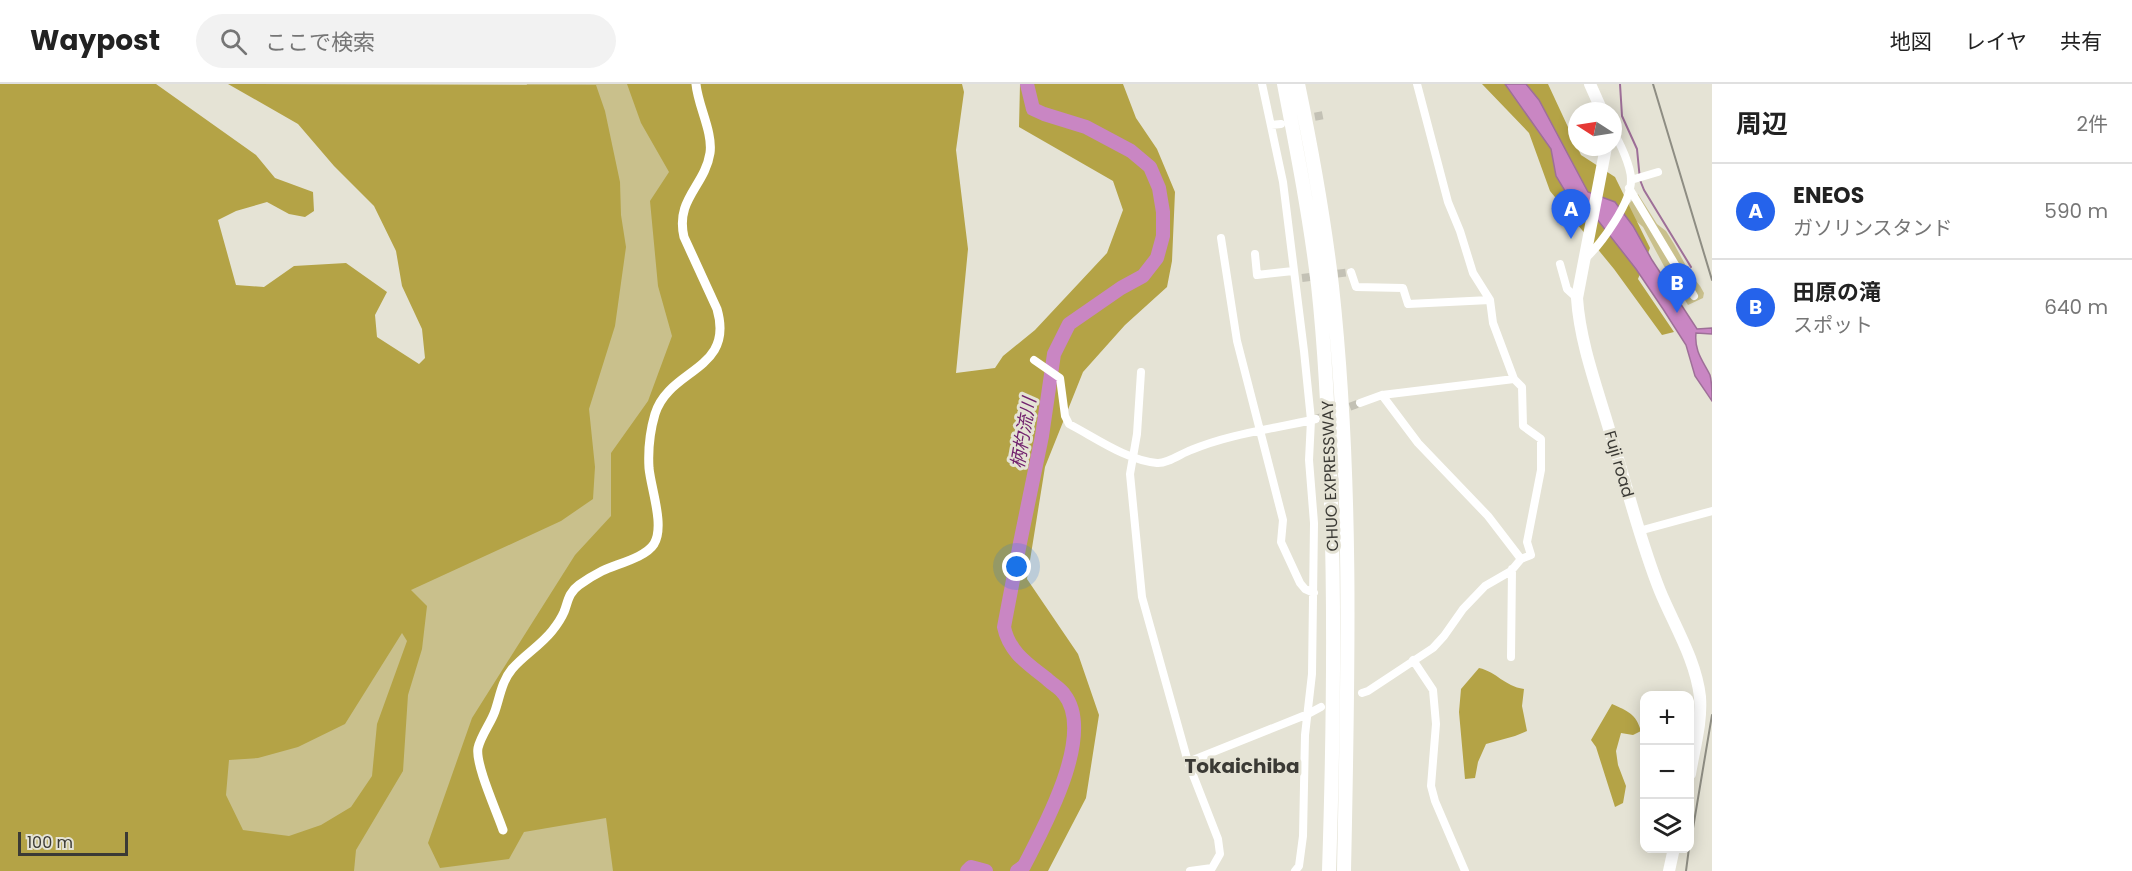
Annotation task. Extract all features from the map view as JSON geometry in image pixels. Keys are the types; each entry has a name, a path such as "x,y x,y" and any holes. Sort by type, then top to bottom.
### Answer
{"highway":[{"name":"CHUO EXPRESSWAY","path":"1284,84 1309,219 1326,374 1334,597 1334,714 1329,871"},
{"name":"CHUO EXPRESSWAY","path":"1298,84 1315,172 1331,284 1344,449 1348,589 1344,871"},
{"path":"1590,84 1598,102"},
{"name":"Fuji road","path":"1605,156 1594,238 1584,260 1577,298 1580,323 1588,358 1639,531 1659,589 1690,660 1698,686 1700,718 1694,749"},
{"path":"1670,871 1673,853"}],"street":[{"path":"503,830 481,769 478,750 495,712 502,686 512,669 541,644 558,624 574,589 601,571 650,549 655,543 658,526 649,465 651,435 656,412 667,393 703,365 712,354 721,332 717,309 684,237 681,225 685,203 708,164 710,150 696,84"},
{"path":"1262,84 1283,182 1313,420 1310,460 1314,523 1312,674 1303,836 1299,866 1295,871"},
{"path":"1362,693 1432,648 1485,586 1512,569 1521,559 1531,555 1527,542 1541,470 1541,439 1523,426 1522,387 1514,379 1493,323 1490,300 1473,273 1448,202 1417,84"},
{"path":"1271,125 1281,124"},
{"path":"1622,149 1635,181 1694,296"},
{"path":"1594,238 1625,203 1635,181 1658,172"},
{"path":"1221,238 1237,341 1283,520 1281,542 1300,583 1314,594"},
{"path":"1255,254 1257,275 1296,276"},
{"path":"1560,264 1567,289 1577,298"},
{"path":"1351,272 1356,287 1403,288 1408,304 1490,300"},
{"path":"1034,360 1060,378 1065,416 1069,424 1134,458 1159,464 1193,449 1259,430 1313,420"},
{"path":"1141,372 1134,458 1130,474 1142,597 1188,762 1218,839 1220,854 1212,868 1190,871"},
{"path":"1360,403 1382,395 1514,379"},
{"path":"1382,395 1418,443 1488,516 1521,559"},
{"path":"1639,531 1712,512"},
{"path":"1511,657 1512,569"},
{"path":"1413,660 1433,690 1436,724 1431,786 1435,801 1465,871"},
{"path":"1188,762 1321,707"}],"shaded area":[{"path":"0,84 156,84 256,155 275,178 313,192 314,211 305,217 289,214 267,202 236,211 218,220 236,285 264,287 294,266 346,263 387,292 375,315 377,337 419,364 425,358 422,329 402,286 396,251 374,206 334,166 298,124 228,84 596,85 605,111 620,182 621,215 626,247 615,326 589,409 595,467 593,499 561,521 411,590 427,606 422,649 408,695 403,771 356,850 354,871 0,871","holes":["402,633 407,641 377,724 372,776 351,807 321,825 289,836 243,830 226,795 229,760 258,758 298,747 345,724"]},
{"path":"527,84 805,84 729,871 28,871 338,627"},
{"path":"627,84 962,84 964,92 956,150 968,249 956,373 995,368 1003,356 1035,330 1107,253 1123,210 1113,181 1019,127 1020,84 1123,84 1136,118 1157,149 1175,192 1172,261 1167,287 1125,325 1083,372 1045,467 1027,579 1078,654 1099,715 1086,798 1048,871 613,871 606,818 524,832 509,859 440,868 428,843 472,718 575,555 611,516 611,453 648,401 672,336 658,286 650,201 669,172 641,123"},
{"path":"1482,84 1548,84 1568,127 1568,156 1583,156 1615,177 1650,248 1638,279 1674,332 1662,335 1614,269 1550,191 1529,133"},
{"path":"1505,84 1526,84 1539,100 1588,192 1615,202 1633,226 1652,260 1697,329 1712,328 1712,334 1696,333 1696,345 1710,375 1712,401 1695,376 1686,345 1636,269 1593,214 1574,206 1556,176 1551,149"},
{"path":"1638,194 1657,224 1666,231 1704,293 1703,298 1688,305 1679,282 1672,281 1643,227 1626,207"},
{"path":"1479,668 1511,685 1524,689 1522,706 1527,731 1486,744 1478,762 1475,778 1465,779 1459,712 1461,689"},
{"path":"1612,704 1631,714 1640,728 1640,732 1633,735 1621,733 1616,751 1618,765 1626,786 1623,803 1615,807 1596,747 1591,740"}],"waterway":[{"name":"柄杓流川","path":"1017,871 1024,866 1054,805 1071,756 1074,732 1072,711 1064,694 1020,657 1010,644 1004,627 1042,436 1054,354 1069,324 1121,288 1143,276 1157,258 1163,236 1163,212 1159,188 1150,167 1131,151 1086,127 1033,109 1027,84"},
{"path":"1620,84 1622,116 1637,149 1640,180 1691,267"},
{"name":"柄杓流川","path":"967,871 971,867 986,871"}],"tunnel":[{"path":"1303,119 1324,115"},
{"path":"1302,278 1351,272"},
{"path":"1316,419 1360,403"}],"railway":[{"path":"1653,84 1712,280"},
{"path":"1694,822 1712,715"},
{"path":"1686,871 1688,853"}],"place":[{"name":"ENEOS","path":"1571,239"},
{"name":"田原の滝","path":"1677,313"}],"district":[{"name":"Tokaichiba","path":"1242,766"}]}
